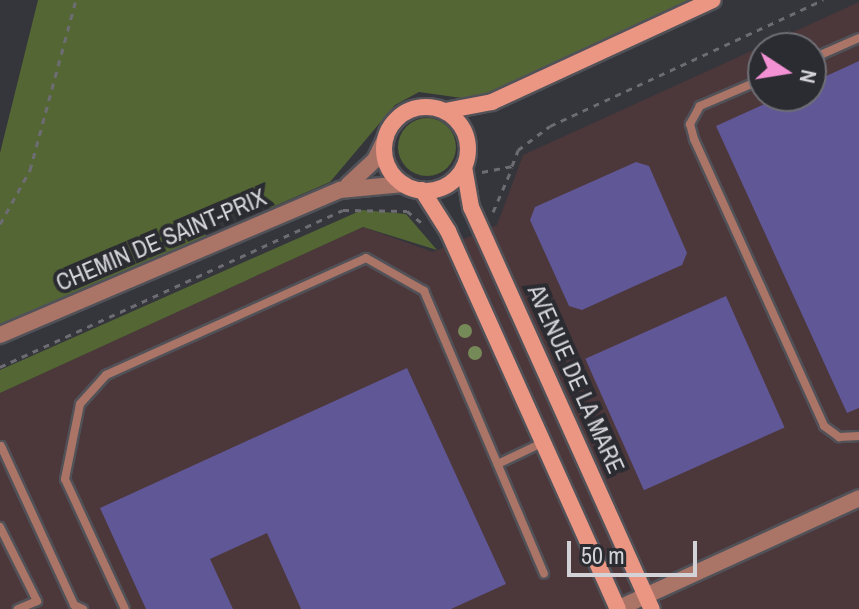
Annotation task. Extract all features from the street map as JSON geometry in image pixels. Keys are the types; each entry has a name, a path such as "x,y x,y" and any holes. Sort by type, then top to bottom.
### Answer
{"street":[{"path":"445,111 468,145 471,170 446,185 422,190 404,184 387,162 386,137 413,109 445,111 492,102 713,0"},
{"path":"468,145 492,102"},
{"name":"CHEMIN DE SAINT-PRIX","path":"0,335 340,190 375,160 386,137"},
{"name":"AVENUE DE LA MARE","path":"471,170 471,207 650,604"},
{"name":"CHEMIN DE SAINT-PRIX","path":"340,190 404,184"},
{"path":"422,190 544,442 618,609 650,604 859,498"}],"lane":[{"path":"827,52 859,38"},
{"path":"747,86 700,106 690,124 694,139 824,426 839,437 859,436"},
{"path":"125,609 65,479 80,404 106,375 366,258 424,291 544,574"},
{"path":"498,464 544,442"},
{"path":"1,446 74,605 83,609"},
{"path":"0,527 37,601 18,609"}],"path":[{"path":"0,224 30,170 76,0"},
{"path":"483,204 490,214 495,210 518,150 550,126 823,0"},
{"path":"471,170 512,166"},
{"path":"0,367 343,210 407,211 422,226 431,222"}],"shaded area":[{"path":"859,2 859,609 0,609 0,393 363,227 433,252 497,225 523,155 747,53 747,112 827,112 827,32 793,32"}],"green space":[{"path":"38,0 689,0 491,92 469,99 419,92 395,105 330,182 270,208 266,201 203,228 206,236 0,325 0,153"},
{"path":"427,118 448,126 456,147 448,168 427,176 406,168 398,147 406,126"},
{"path":"362,210 406,214 437,250 363,227 0,393 0,370"}],"building":[{"path":"859,61 859,408 847,413 716,126 747,112 827,112 827,76"},
{"path":"636,162 649,166 687,253 682,265 582,310 569,306 530,220 535,207"},
{"path":"726,296 785,428 644,490 585,359"},
{"path":"407,368 506,584 451,609 301,609 267,533 210,559 233,609 146,609 100,508"}]}
